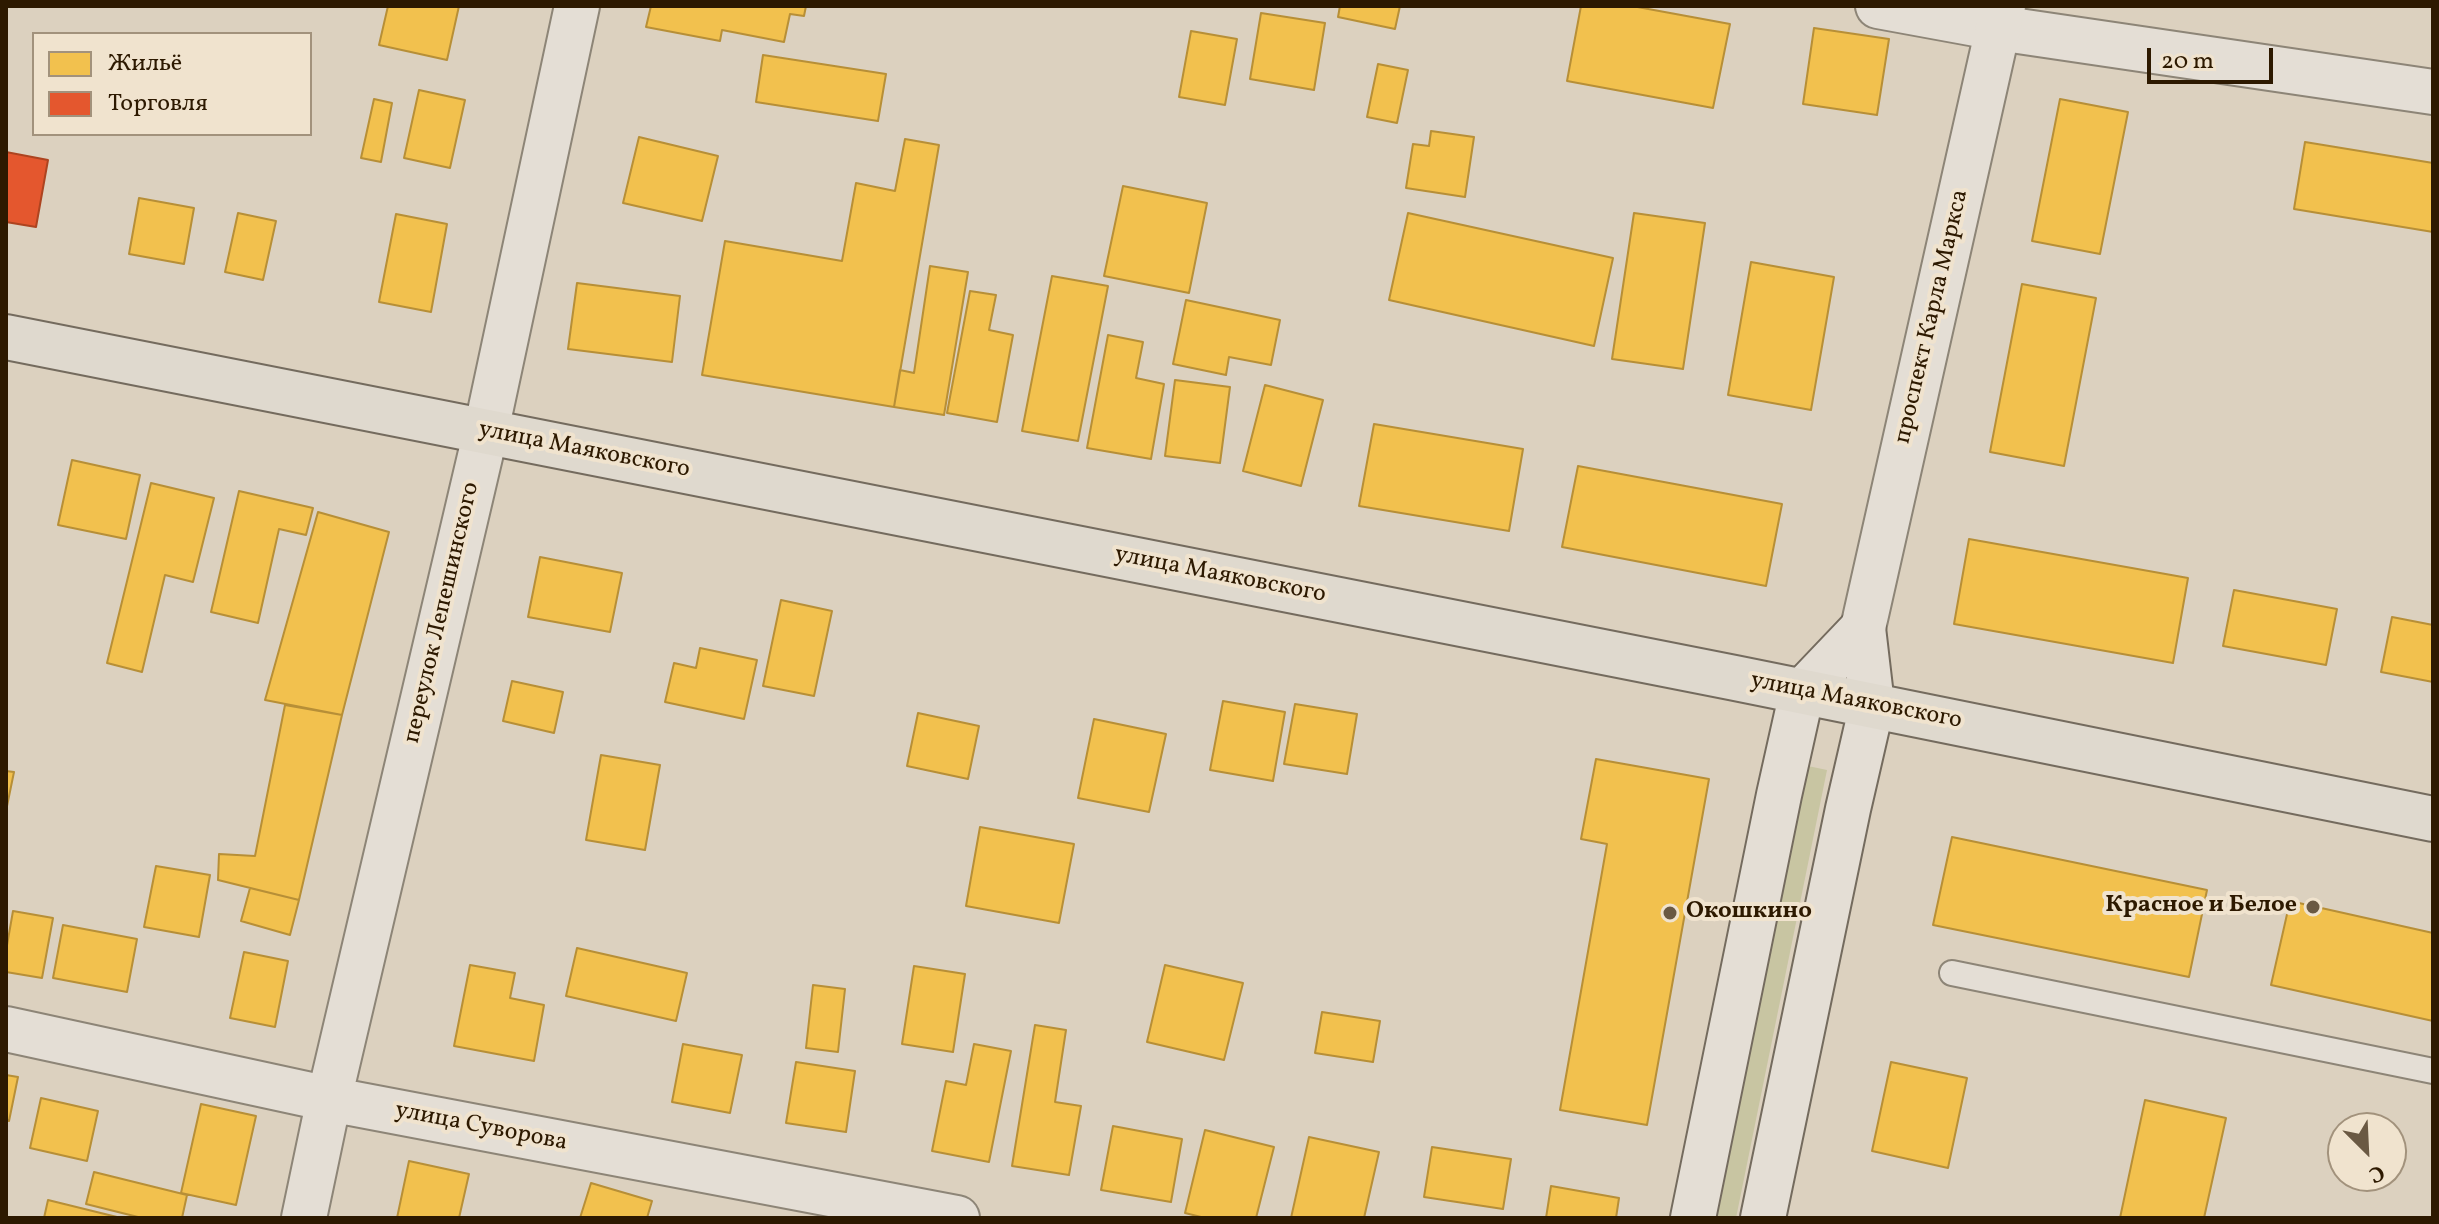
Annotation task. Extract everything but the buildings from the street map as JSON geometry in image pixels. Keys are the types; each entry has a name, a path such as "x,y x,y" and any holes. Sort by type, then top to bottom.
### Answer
{"main road":[{"name":"улица Маяковского","path":"6,337 1872,705 2433,819"}],"street":[{"name":"переулок Лепешинского","path":"304,1218 329,1099 486,431 577,6"},
{"path":"1878,6 2000,17 2433,92"},
{"name":"проспект Карла Маркса","path":"1763,1218 1844,824 1872,705 1863,628 2000,17"},
{"path":"1693,1218 1802,692 1863,628"},
{"name":"улица Суворова","path":"6,1029 329,1099 957,1218"}],"lane":[{"path":"1952,973 2433,1071"}],"shaded area":[{"path":"1808,766 1827,770 1736,1218 1717,1218"}],"place":[{"name":"Красное и Белое","path":"2313,907"},
{"name":"Окошкино","path":"1670,913"}]}
